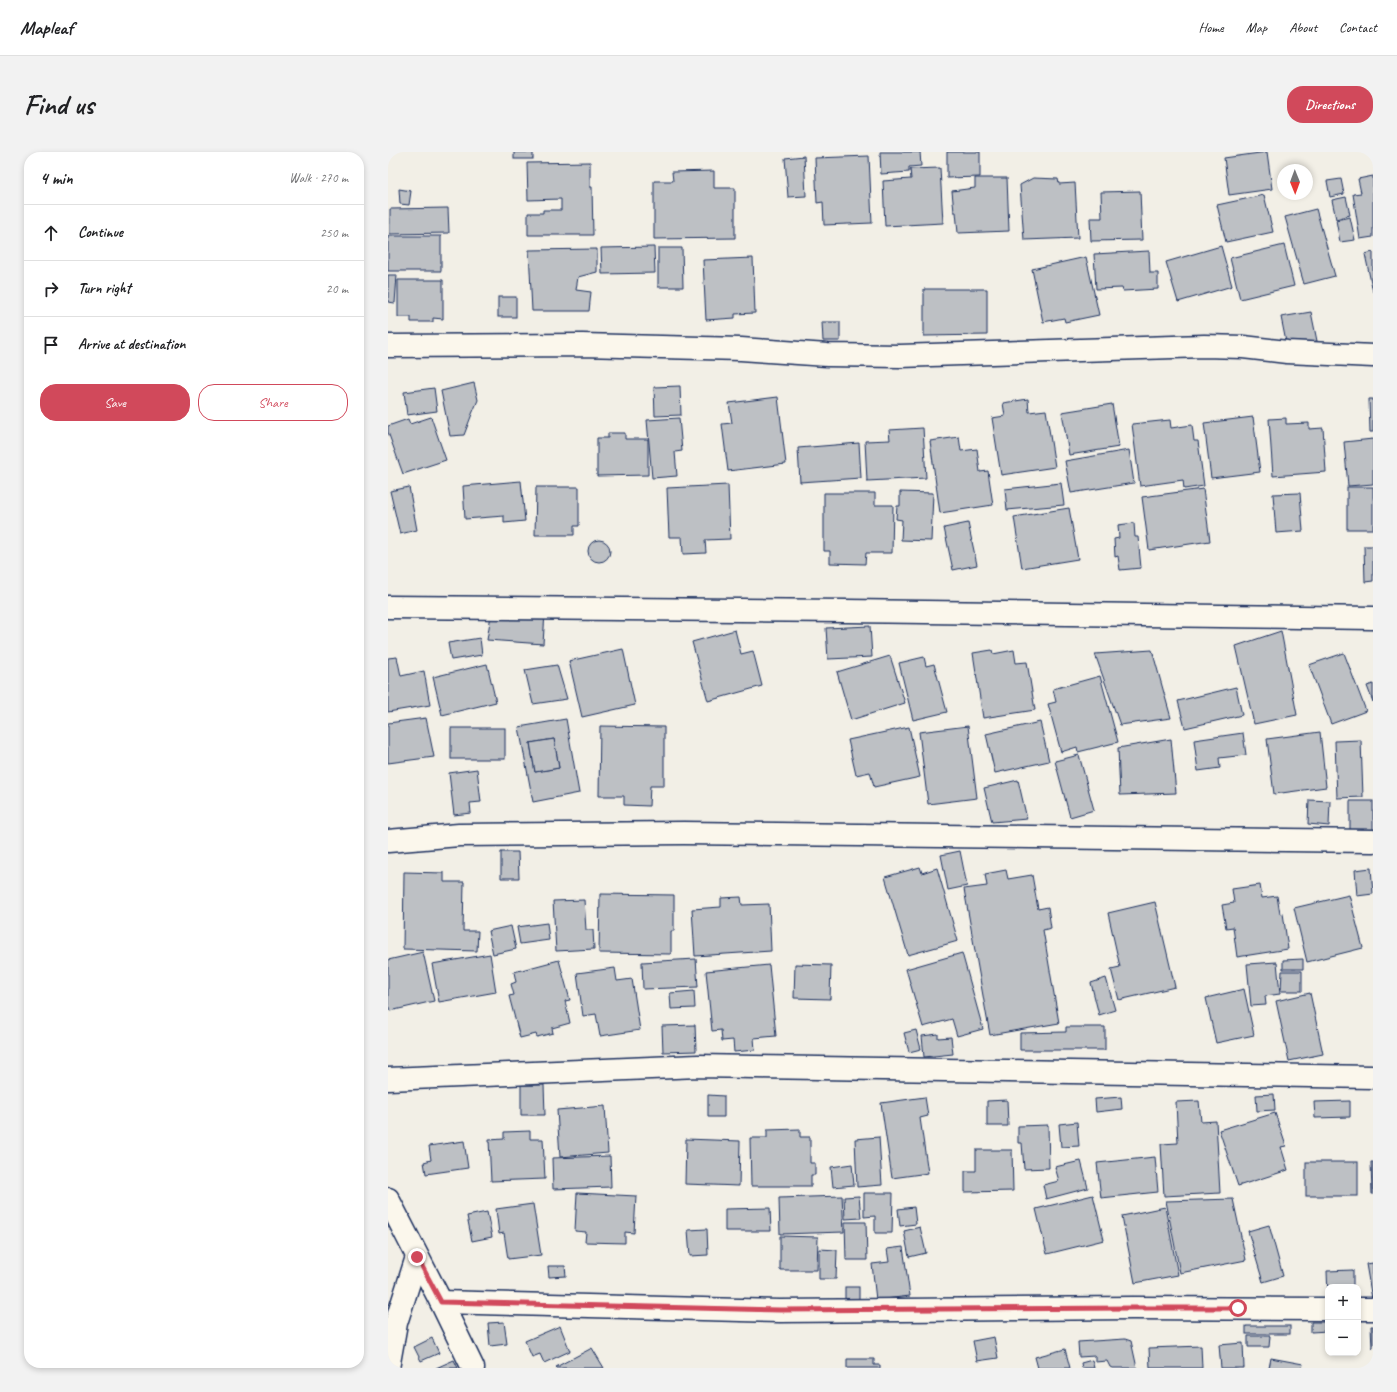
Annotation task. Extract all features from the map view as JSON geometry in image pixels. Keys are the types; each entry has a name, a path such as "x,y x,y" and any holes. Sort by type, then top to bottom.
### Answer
{"street":[{"path":"388,346 582,345 741,349 827,355 900,356 1204,346 1244,347 1287,352 1373,356"},
{"path":"388,607 831,610 1373,618"},
{"path":"388,841 458,835 684,832 1373,841"},
{"path":"388,1079 698,1066 1373,1077"},
{"path":"388,1199 473,1368"},
{"path":"388,1368 396,1323 417,1257"},
{"path":"441,1302 780,1310 1133,1308 1325,1309"},
{"path":"1361,1309 1373,1309"}],"building":[{"path":"514,152 533,152 533,159 514,159"},
{"path":"880,152 920,152 921,166 909,167 909,172 881,174"},
{"path":"947,152 980,152 980,177 947,178"},
{"path":"1267,152 1272,189 1229,195 1224,158"},
{"path":"804,156 806,196 788,197 785,158"},
{"path":"869,156 872,223 824,225 823,202 817,203 815,158"},
{"path":"590,162 593,235 528,235 528,213 543,213 543,210 561,210 561,199 528,200 527,163"},
{"path":"940,168 943,223 885,226 883,181 911,179 910,169"},
{"path":"714,171 714,188 735,188 735,238 654,239 654,181 673,181 672,172"},
{"path":"1373,176 1373,237 1360,239 1353,194 1361,193 1358,179"},
{"path":"975,178 1007,178 1009,231 958,233 952,191 975,188"},
{"path":"1033,178 1058,179 1059,184 1075,183 1078,238 1024,240 1020,185"},
{"path":"1341,179 1344,194 1330,197 1327,181"},
{"path":"399,189 411,191 409,205 400,204"},
{"path":"1140,191 1142,240 1091,241 1090,218 1102,218 1101,192"},
{"path":"1264,195 1273,232 1226,242 1217,205"},
{"path":"1346,197 1350,215 1336,219 1332,200"},
{"path":"448,208 449,233 390,234 390,209"},
{"path":"1316,209 1335,276 1304,284 1285,217"},
{"path":"1350,217 1355,240 1340,242 1336,220"},
{"path":"388,236 441,236 441,271 388,271"},
{"path":"1284,245 1294,286 1240,299 1230,258"},
{"path":"1221,246 1232,286 1178,302 1166,262"},
{"path":"654,247 655,273 602,274 601,248"},
{"path":"658,248 682,248 683,287 658,287"},
{"path":"597,249 597,272 578,277 576,290 591,292 589,311 532,311 529,250"},
{"path":"1149,251 1150,273 1158,273 1158,289 1123,291 1122,288 1096,289 1094,254"},
{"path":"1373,252 1373,292 1365,254"},
{"path":"1086,257 1099,315 1065,322 1064,318 1043,322 1032,269"},
{"path":"753,258 755,313 735,314 735,318 706,320 703,260"},
{"path":"388,275 397,275 395,303 388,302"},
{"path":"398,280 443,280 443,319 433,318 433,322 411,322 411,317 398,317"},
{"path":"924,289 987,289 987,335 924,336"},
{"path":"498,297 516,297 516,317 498,317"},
{"path":"1311,312 1317,341 1287,347 1281,317"},
{"path":"822,322 840,322 840,341 823,341"},
{"path":"474,383 478,400 464,435 450,436 441,391"},
{"path":"680,386 681,415 655,416 654,387"},
{"path":"434,388 437,411 407,415 404,392"},
{"path":"778,397 786,464 728,471 722,424 732,423 729,403"},
{"path":"1028,399 1029,412 1046,410 1055,467 1001,475 992,418 1005,416 1003,403"},
{"path":"1369,399 1373,399 1373,432 1370,432"},
{"path":"1112,404 1119,447 1069,455 1062,412"},
{"path":"431,417 446,460 403,474 388,432 388,426 408,419 410,424"},
{"path":"1253,417 1260,472 1211,478 1204,423"},
{"path":"679,418 682,451 675,452 677,476 652,478 647,420"},
{"path":"1286,418 1286,424 1309,423 1309,429 1323,428 1326,472 1273,476 1269,419"},
{"path":"1170,420 1171,428 1192,425 1194,441 1198,441 1204,486 1184,489 1183,480 1140,486 1132,424"},
{"path":"923,428 926,478 867,481 865,441 890,440 889,430"},
{"path":"608,433 625,433 625,439 648,439 648,475 597,476 597,438 608,438"},
{"path":"959,437 961,451 977,449 980,472 988,471 993,505 940,513 930,441"},
{"path":"1373,439 1373,484 1348,486 1344,442"},
{"path":"859,443 861,478 800,482 798,448"},
{"path":"1129,450 1134,483 1071,493 1065,461"},
{"path":"521,481 525,521 504,523 504,516 465,519 463,486"},
{"path":"1061,483 1064,505 1007,510 1005,489"},
{"path":"728,485 730,539 705,540 706,553 683,554 682,537 669,537 667,488"},
{"path":"409,487 417,530 400,534 390,491"},
{"path":"536,487 579,487 579,526 574,526 574,535 535,535"},
{"path":"1347,487 1373,487 1373,529 1347,529"},
{"path":"1203,489 1210,541 1149,550 1142,497"},
{"path":"900,492 933,493 931,541 901,540 902,520 896,519 897,506 900,506"},
{"path":"824,493 875,493 875,505 893,505 892,553 866,553 865,564 830,563 830,551 824,551"},
{"path":"1300,493 1303,531 1276,533 1273,494"},
{"path":"1069,508 1078,559 1022,568 1014,517"},
{"path":"968,523 977,565 953,570 944,528"},
{"path":"1134,523 1135,537 1138,537 1141,568 1120,570 1118,556 1115,557 1114,539 1119,538 1118,525"},
{"path":"599,540 607,543 610,551 607,559 599,562 591,559 588,551 591,543"},
{"path":"1364,546 1373,546 1373,581 1365,582"},
{"path":"545,612 543,644 487,640 491,615"},
{"path":"870,626 872,657 828,659 826,628"},
{"path":"735,630 741,654 753,651 762,686 708,701 692,642"},
{"path":"1281,631 1297,715 1254,724 1236,646"},
{"path":"480,638 482,655 451,660 448,643"},
{"path":"623,649 635,705 582,717 569,661"},
{"path":"992,650 993,654 1014,650 1016,663 1027,662 1035,710 983,718 973,653"},
{"path":"1152,650 1171,718 1120,725 1095,654"},
{"path":"1344,653 1366,711 1331,724 1309,665"},
{"path":"890,656 905,703 851,720 837,672"},
{"path":"397,657 401,676 424,671 430,705 388,712 388,658"},
{"path":"924,657 926,666 934,664 947,712 913,720 899,663"},
{"path":"487,664 496,702 442,715 433,677"},
{"path":"557,665 567,699 533,704 525,670"},
{"path":"1100,676 1118,742 1078,752 1077,747 1061,752 1048,704 1056,702 1053,689"},
{"path":"1373,684 1373,702 1367,686"},
{"path":"1236,687 1242,715 1185,728 1178,701"},
{"path":"426,718 434,757 388,763 388,723"},
{"path":"566,719 579,793 533,802 519,727","holes":["554,739 559,768 535,772 530,743"]},
{"path":"1040,722 1049,761 995,773 986,734"},
{"path":"600,726 664,727 664,786 650,786 649,806 624,805 624,796 599,796"},
{"path":"968,726 977,798 928,804 919,732"},
{"path":"909,727 920,777 874,787 870,772 856,775 848,740"},
{"path":"451,728 505,728 505,759 451,759"},
{"path":"1320,732 1326,787 1274,794 1267,739"},
{"path":"1243,733 1246,755 1219,758 1220,768 1198,771 1194,740"},
{"path":"554,739 559,768 535,772 530,743"},
{"path":"1171,739 1176,793 1120,795 1118,748"},
{"path":"1361,740 1363,797 1337,798 1335,741"},
{"path":"1079,755 1094,810 1070,817 1055,761"},
{"path":"477,769 481,802 470,803 471,813 454,815 449,773"},
{"path":"1018,780 1027,819 992,822 984,788"},
{"path":"1309,800 1330,801 1329,826 1308,824"},
{"path":"1350,801 1373,801 1373,830 1350,830"},
{"path":"960,851 967,886 948,890 941,855"},
{"path":"501,852 518,852 519,878 501,878"},
{"path":"920,867 922,873 937,868 958,941 908,955 885,877"},
{"path":"1371,868 1373,894 1357,896 1355,870"},
{"path":"1006,870 1008,879 1032,875 1038,909 1048,907 1051,928 1043,930 1059,1023 990,1035 964,889 987,886 985,874"},
{"path":"404,872 444,873 444,882 464,882 463,931 478,931 477,951 403,949"},
{"path":"1260,885 1262,898 1277,896 1280,914 1283,913 1288,949 1237,957 1233,927 1226,928 1222,905 1234,903 1232,889"},
{"path":"600,894 674,895 674,931 671,931 671,954 599,953"},
{"path":"1349,895 1363,948 1307,962 1294,908"},
{"path":"741,897 742,905 769,904 771,951 695,956 692,909 721,907 721,898"},
{"path":"584,900 586,930 593,930 594,949 556,951 553,901"},
{"path":"1155,902 1175,987 1119,1000 1111,969 1120,967 1108,913"},
{"path":"547,923 549,940 520,944 517,927"},
{"path":"511,926 516,949 493,954 488,931"},
{"path":"423,952 434,1001 390,1011 388,1004 388,960"},
{"path":"962,953 983,1029 957,1036 952,1019 923,1027 906,969"},
{"path":"490,954 496,992 439,1002 432,964"},
{"path":"696,959 698,987 643,989 642,962"},
{"path":"1303,959 1303,969 1283,969 1283,960"},
{"path":"559,960 570,1000 565,1001 570,1023 552,1028 553,1033 537,1037 536,1034 520,1038 509,996 514,995 511,984 516,982 514,972"},
{"path":"1277,962 1280,994 1265,996 1266,1005 1251,1006 1247,964"},
{"path":"795,964 831,965 830,999 794,998"},
{"path":"769,965 776,1036 754,1038 755,1050 734,1052 733,1040 722,1041 721,1030 712,1031 706,971"},
{"path":"615,968 617,981 632,979 640,1030 600,1036 596,1014 583,1016 577,973"},
{"path":"1282,971 1302,971 1302,991 1281,991"},
{"path":"1106,978 1115,1010 1099,1015 1091,983"},
{"path":"1244,989 1254,1035 1216,1043 1206,998"},
{"path":"694,991 695,1008 671,1009 670,993"},
{"path":"1310,993 1323,1054 1289,1061 1276,1001"},
{"path":"695,1025 696,1051 663,1052 662,1026"},
{"path":"1066,1027 1105,1027 1105,1050 1020,1050 1020,1033 1066,1032"},
{"path":"916,1030 921,1049 909,1052 904,1033"},
{"path":"938,1034 938,1038 951,1037 953,1054 924,1057 922,1036"},
{"path":"521,1085 544,1085 545,1115 521,1115"},
{"path":"1274,1094 1275,1110 1257,1111 1256,1095"},
{"path":"708,1095 724,1096 724,1117 708,1117"},
{"path":"925,1097 928,1116 920,1118 928,1173 892,1178 881,1103"},
{"path":"1121,1097 1122,1109 1096,1112 1095,1099"},
{"path":"1007,1100 1008,1126 987,1126 987,1101"},
{"path":"1199,1101 1201,1122 1216,1121 1220,1193 1164,1196 1161,1144 1178,1143 1176,1102"},
{"path":"1350,1101 1350,1117 1315,1118 1314,1102"},
{"path":"605,1106 608,1153 560,1157 557,1110"},
{"path":"1275,1113 1286,1146 1281,1147 1288,1170 1238,1186 1219,1130"},
{"path":"1077,1122 1079,1146 1061,1147 1059,1124"},
{"path":"1048,1125 1049,1168 1024,1169 1022,1143 1018,1143 1018,1126"},
{"path":"800,1129 800,1137 810,1137 810,1163 815,1163 815,1175 811,1175 811,1186 751,1186 750,1138 767,1138 767,1130"},
{"path":"530,1131 530,1139 543,1139 545,1179 491,1181 489,1140 504,1139 504,1132"},
{"path":"879,1137 882,1185 857,1187 855,1139"},
{"path":"686,1139 740,1141 739,1186 685,1184"},
{"path":"464,1141 468,1168 426,1174 424,1162 431,1160 429,1146"},
{"path":"976,1150 1012,1150 1013,1191 965,1192 965,1171 976,1171"},
{"path":"610,1156 611,1187 553,1189 552,1158"},
{"path":"1155,1157 1158,1192 1101,1198 1097,1163"},
{"path":"1081,1161 1088,1188 1046,1199 1043,1185 1059,1181 1055,1167"},
{"path":"1306,1162 1358,1162 1358,1196 1306,1196"},
{"path":"1371,1162 1373,1162 1373,1194 1372,1194"},
{"path":"852,1164 854,1185 833,1187 831,1167"},
{"path":"577,1193 636,1196 634,1233 625,1232 625,1243 585,1242 586,1232 575,1231"},
{"path":"864,1193 893,1193 892,1233 875,1233 875,1216 864,1217"},
{"path":"1093,1195 1104,1240 1047,1254 1036,1209"},
{"path":"842,1196 844,1232 780,1234 779,1198"},
{"path":"859,1196 861,1218 845,1219 844,1197"},
{"path":"1233,1199 1246,1260 1180,1273 1166,1201"},
{"path":"533,1204 541,1255 508,1259 504,1233 499,1234 496,1209"},
{"path":"914,1207 916,1224 900,1226 898,1209"},
{"path":"1165,1207 1178,1275 1135,1283 1122,1216"},
{"path":"770,1208 771,1231 725,1231 725,1209"},
{"path":"487,1212 492,1237 472,1241 467,1216"},
{"path":"845,1222 866,1222 867,1260 846,1260"},
{"path":"1269,1225 1283,1276 1263,1282 1248,1231"},
{"path":"920,1227 926,1253 909,1257 904,1231"},
{"path":"707,1229 708,1255 690,1256 688,1230"},
{"path":"780,1236 818,1237 817,1270 780,1270"},
{"path":"903,1247 910,1296 876,1300 872,1264 889,1262 887,1249"},
{"path":"819,1249 837,1250 836,1279 819,1279"},
{"path":"1373,1263 1373,1299 1372,1299 1366,1264"},
{"path":"548,1266 565,1266 566,1276 549,1277"},
{"path":"1353,1270 1353,1284 1327,1284 1327,1271"},
{"path":"845,1287 859,1287 859,1305 845,1305"},
{"path":"504,1322 507,1344 490,1346 488,1323"},
{"path":"1311,1322 1325,1322 1325,1331 1311,1332"},
{"path":"560,1326 570,1351 544,1363 540,1354 532,1357 525,1341"},
{"path":"1246,1326 1290,1326 1290,1334 1246,1334"},
{"path":"1371,1326 1373,1326 1373,1348 1372,1348"},
{"path":"1248,1336 1270,1336 1269,1347 1248,1347"},
{"path":"994,1337 998,1358 977,1361 973,1341"},
{"path":"432,1338 439,1353 421,1361 414,1347"},
{"path":"1125,1339 1131,1341 1137,1368 1112,1368 1107,1361 1095,1362 1095,1356 1079,1357 1078,1342"},
{"path":"1243,1343 1244,1368 1221,1368 1219,1345"},
{"path":"1201,1346 1202,1368 1150,1368 1149,1348"},
{"path":"592,1348 604,1368 556,1367"},
{"path":"1065,1349 1070,1368 1038,1368 1035,1357"},
{"path":"1271,1358 1303,1364 1302,1368 1269,1368"},
{"path":"847,1359 874,1359 874,1365 880,1365 880,1368 847,1368"},
{"path":"454,1360 458,1368 436,1368"},
{"path":"1092,1360 1094,1368 1082,1368 1081,1363"}],"route":[{"path":"417,1257 441,1302 780,1310 1238,1308"}]}
